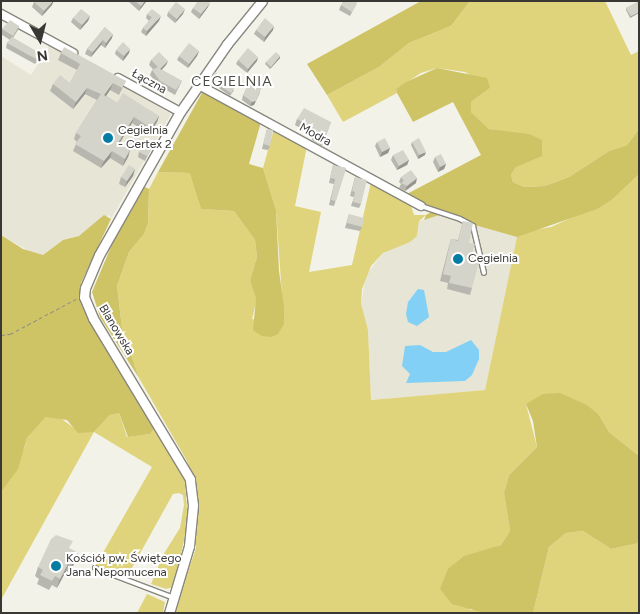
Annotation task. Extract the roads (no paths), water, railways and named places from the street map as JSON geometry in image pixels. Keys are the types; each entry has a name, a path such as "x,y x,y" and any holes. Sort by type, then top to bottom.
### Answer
{"street":[{"name":"Blanowska","path":"168,613 174,598 190,537 193,504 190,479 93,318 84,297 88,278 99,255 180,112 198,84 262,1"},
{"path":"1,14 85,59"},
{"name":"Łączna","path":"107,72 180,112"},
{"name":"Modra","path":"198,84 421,206"}],"lane":[{"path":"421,206 460,219 473,226 484,273"},
{"path":"95,568 174,598"}],"water":[{"path":"418,289 424,290 429,317 417,326 408,322 406,314 408,302"},
{"path":"471,340 479,350 479,359 472,375 465,381 406,383 410,374 402,366 405,346 420,345 433,352 446,352"}],"place":[{"name":"Cegielnia - Certex 2","path":"108,138"},
{"name":"Cegielnia","path":"458,259"},
{"name":"Kościół pw. Świętego Jana Nepomucena","path":"56,566"}],"district":[{"name":"CEGIELNIA","path":"232,82"}]}
